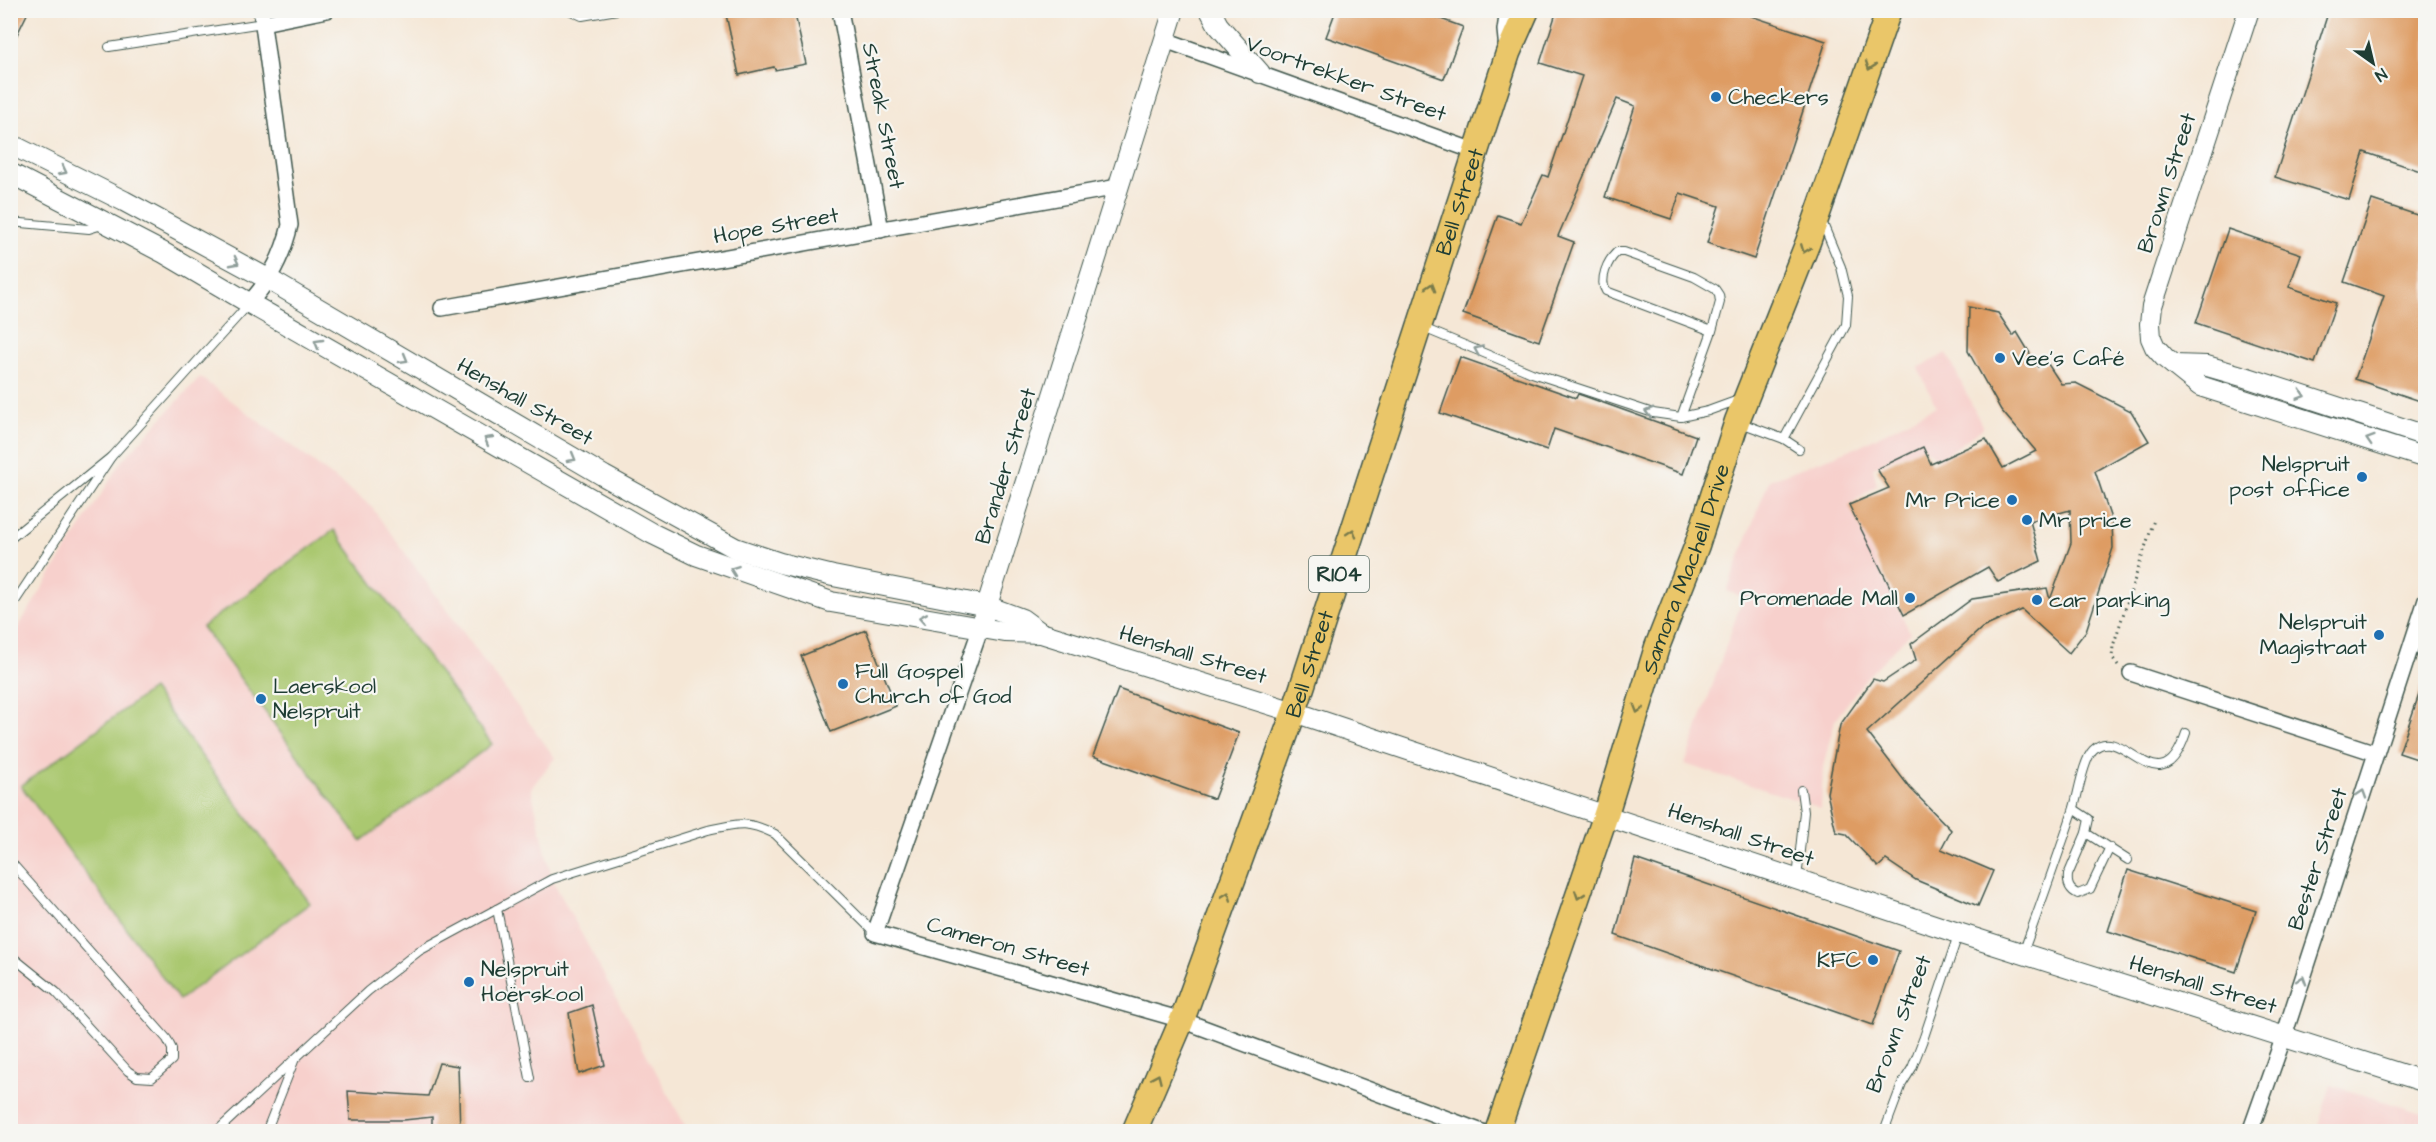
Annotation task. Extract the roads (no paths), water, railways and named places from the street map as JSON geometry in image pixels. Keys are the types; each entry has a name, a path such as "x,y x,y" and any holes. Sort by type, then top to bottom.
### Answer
{"main road":[{"name":"Bell Street","path":"1140,1124 1182,1020 1294,712 1508,53 1527,10"},
{"name":"Samora Machell Drive","path":"1497,1131 1606,814 1657,647 1697,545 1746,397 1819,212 1889,10"}],"street":[{"path":"259,292 285,245 290,225 262,17 327,10"},
{"name":"Streak Street","path":"840,10 881,230"},
{"name":"Brander Street","path":"876,933 981,627 1174,10"},
{"path":"1209,10 1218,25 1260,73"},
{"name":"Bell Street","path":"1508,10 1505,30 1508,53"},
{"name":"Brown Street","path":"2174,364 2161,354 2151,338 2152,306 2249,10"},
{"name":"Voortrekker Street","path":"1165,40 1477,152"},
{"name":"Henshall Street","path":"10,144 124,201 259,292 651,533 696,555 831,602 1021,634 1041,633"},
{"name":"Henshall Street","path":"10,173 164,253 259,292 735,548 780,563 833,576 987,606 1022,620 1041,633 1294,712 1958,933 2426,1082"},
{"name":"Hope Street","path":"442,308 1118,187"},
{"path":"2174,364 2207,366 2426,436"},
{"path":"2174,364 2200,386 2426,458"},
{"name":"Bester Street","path":"2250,1131 2284,1036 2426,600"},
{"path":"2131,674 2376,753"},
{"name":"Cameron Street","path":"876,933 1182,1020 1482,1131"}],"lane":[{"path":"569,10 582,16 617,10"},
{"path":"1803,10 1808,10"},
{"path":"109,47 262,17"},
{"path":"1784,439 1846,325 1848,296 1841,267 1819,212"},
{"path":"10,222 89,229 106,224"},
{"path":"1681,417 1712,331 1720,302 1715,289 1694,277 1624,252 1617,252 1613,256 1602,280 1606,291 1712,331"},
{"path":"10,609 111,457 259,292"},
{"path":"1420,326 1532,373 1653,413 1681,417 1708,411 1746,397"},
{"path":"1737,422 1784,439 1799,449"},
{"path":"10,539 111,457"},
{"path":"2023,954 2074,809 2087,763 2094,749 2111,744 2151,766 2160,767 2170,761 2180,750 2186,733"},
{"path":"1796,880 1804,812 1801,790"},
{"path":"2074,809 2089,819 2086,833 2068,875 2067,882 2073,892 2078,894 2090,890 2110,847"},
{"name":"Cameron Street","path":"216,1131 368,991 419,951 552,879 708,830 734,824 755,824 776,834 876,933"},
{"path":"2086,833 2128,860"},
{"path":"10,861 167,1039 172,1049 172,1060 152,1078 137,1077 128,1071 56,992 10,954"},
{"path":"497,909 531,1078"},
{"name":"Brown Street","path":"1884,1131 1902,1084 1912,1068 1924,1037 1958,933"},
{"path":"266,1131 296,1057"}],"place":[{"name":"Checkers","path":"1716,97"},
{"name":"Vee’s Café","path":"2000,358"},
{"name":"Nelspruit post office","path":"2362,477"},
{"name":"Mr Price","path":"2012,500"},
{"name":"Mr price","path":"2027,520"},
{"name":"Promenade Mall","path":"1910,598"},
{"name":"car parking","path":"2037,600"},
{"name":"Nelspruit Magistraat","path":"2379,635"},
{"name":"Full Gospel Church of God","path":"843,684"},
{"name":"Laerskool Nelspruit","path":"261,699"},
{"name":"KFC","path":"1873,960"},
{"name":"Nelspruit Hoërskool","path":"469,982"}]}
